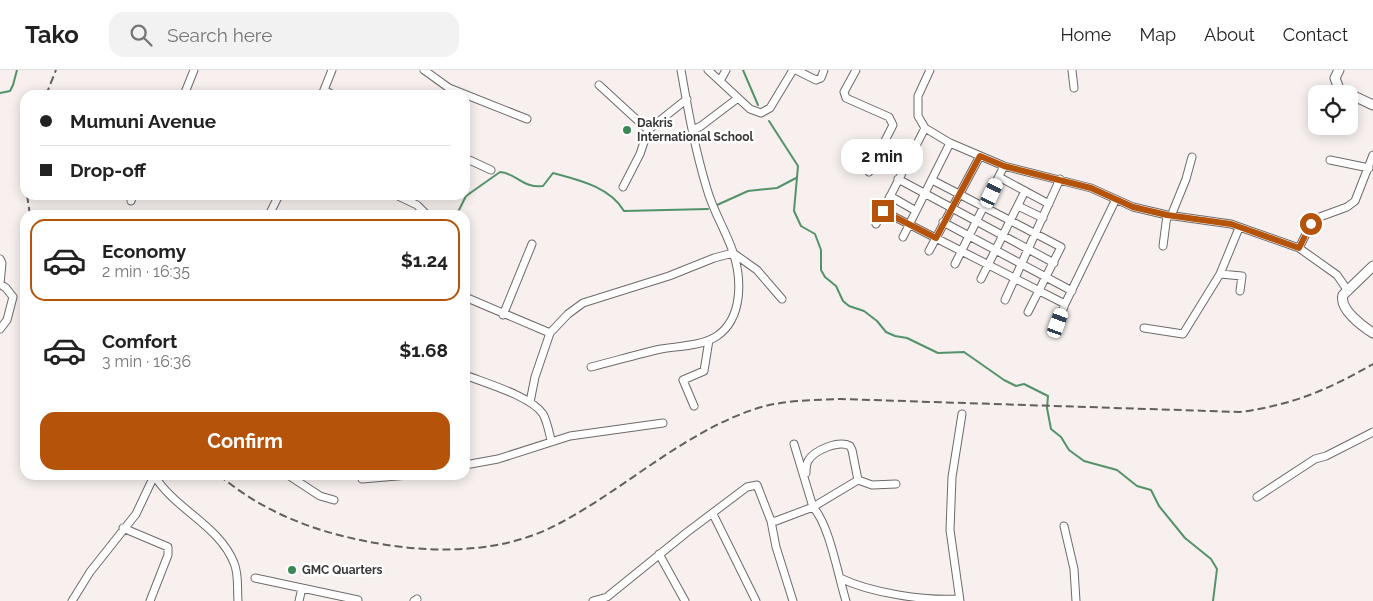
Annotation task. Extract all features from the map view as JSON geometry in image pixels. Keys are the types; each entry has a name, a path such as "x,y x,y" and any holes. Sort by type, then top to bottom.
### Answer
{"street":[{"path":"186,90 194,70"},
{"path":"324,90 332,70"},
{"path":"424,70 454,90"},
{"path":"592,367 645,353 709,340 722,331 733,319 736,310 739,296 734,253 707,190 681,70"},
{"path":"708,70 756,112 765,112 794,70 816,80 821,78 824,70"},
{"path":"720,82 726,70"},
{"path":"856,70 844,92 846,98 889,117 893,125 869,172"},
{"path":"930,70 916,103 918,116 925,128 950,142 1004,166 1091,188 1133,207 1169,215 1218,221 1299,248 1337,275 1348,291"},
{"path":"1072,70 1074,88"},
{"path":"1339,70 1335,78 1339,89 1373,105"},
{"path":"599,85 648,130"},
{"path":"470,96 527,119"},
{"path":"693,130 738,98"},
{"path":"623,187 643,146 648,130 687,99"},
{"path":"876,224 925,128"},
{"path":"903,237 950,142"},
{"path":"1299,248 1311,224 1317,218 1347,207 1355,201 1373,155"},
{"path":"928,251 957,194 980,156"},
{"path":"1163,246 1169,215 1186,179 1192,157"},
{"path":"470,160 490,170"},
{"path":"1330,160 1369,168"},
{"path":"955,264 1004,166"},
{"path":"999,177 1049,204"},
{"path":"898,179 976,223 1054,263"},
{"path":"1005,300 1060,179"},
{"path":"932,180 1061,247 1040,292 1028,312"},
{"path":"981,279 1025,191"},
{"path":"890,196 916,211"},
{"path":"1058,323 1065,304 1116,199"},
{"path":"406,200 422,210"},
{"path":"1018,206 1043,218"},
{"path":"883,211 1065,304"},
{"path":"943,222 1072,290"},
{"path":"1144,328 1184,334 1220,274 1239,228"},
{"path":"503,314 532,244"},
{"path":"734,253 757,270 782,299"},
{"path":"530,402 534,378 550,333 568,314 583,303 669,276 714,258 734,253"},
{"path":"0,259 2,263 0,284 13,297 7,320 0,329"},
{"path":"1373,266 1343,295 1343,305 1373,333"},
{"path":"1220,274 1242,276 1240,291"},
{"path":"470,299 550,333"},
{"path":"694,406 683,380 704,371 709,340"},
{"path":"470,377 530,402 542,413 551,440"},
{"path":"840,578 856,584 906,595 959,600 950,530 952,477 962,414"},
{"path":"470,464 498,459 551,440 663,423"},
{"path":"1257,496 1315,459 1326,456 1373,432"},
{"path":"794,444 806,476 814,507 822,522 846,601"},
{"path":"806,476 806,464 811,457 825,449 845,444 850,446 858,480"},
{"path":"72,601 90,572 136,514 152,480"},
{"path":"157,480 164,490 208,528 229,553 236,568 238,601"},
{"path":"296,480 320,496 334,500"},
{"path":"858,480 872,485 896,484"},
{"path":"771,521 776,521 814,507 858,480"},
{"path":"593,601 608,599 659,554 747,487 757,485 771,521 776,547 793,601"},
{"path":"712,514 756,601"},
{"path":"1064,526 1071,554 1076,601"},
{"path":"123,528 168,547 168,555 150,601"},
{"path":"659,554 685,601"},
{"path":"255,578 358,600"},
{"path":"299,601 302,588"}],"waterway":[{"path":"0,93 10,91 17,70"},
{"path":"743,70 758,105"},
{"path":"769,121 798,166 794,211 801,226 815,234 821,250 821,270 825,277 836,286 843,301 849,306 864,311 877,321 886,332 907,338 938,353 964,352 1004,380 1016,386 1024,384 1048,396 1047,408 1051,429 1061,437 1069,450 1084,461 1117,470 1137,486 1151,490 1159,506 1185,538 1211,559 1217,569 1213,601"},
{"path":"470,193 500,172 536,186 543,186 553,173 602,190 611,196 624,211 708,209"},
{"path":"717,205 748,191 777,188 796,178"},
{"path":"459,210 464,200"}],"railway":[{"path":"48,90 56,70"},
{"path":"28,200 29,210"},
{"path":"225,480 270,509 325,531 389,545 414,548 464,549 514,541 560,523 703,432 729,419 765,406 798,401 841,399 1240,412 1293,401 1325,389 1373,364"}],"place":[{"name":"Dakris International School","path":"627,130"},
{"name":"GMC Quarters","path":"292,570"}],"route":[{"path":"883,211 936,238 957,194 980,156 1031,174 1060,179 1091,188 1133,207 1167,215 1231,224 1299,248 1311,224"}]}
